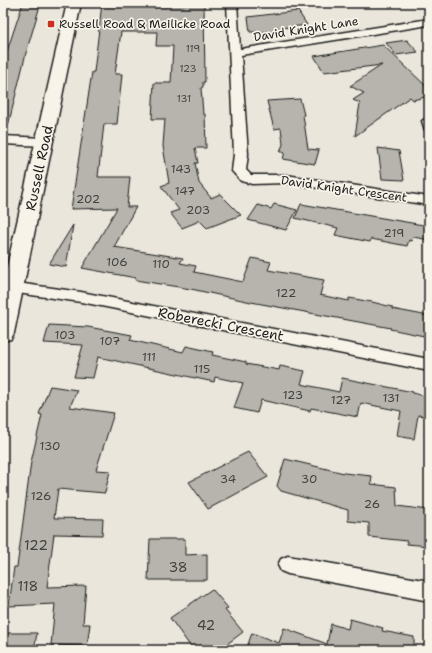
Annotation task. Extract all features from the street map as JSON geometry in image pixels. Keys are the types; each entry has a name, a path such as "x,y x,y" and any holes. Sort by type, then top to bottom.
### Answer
{"street":[{"name":"Russell Road","path":"3,333 8,286 44,142 74,3"},
{"name":"David Knight Crescent","path":"232,3 241,154 238,166 242,175 252,180 286,179 429,201"},
{"name":"David Knight Lane","path":"235,52 249,52 429,22"},
{"path":"429,121 429,127"},
{"path":"3,140 44,142"},
{"name":"Roberecki Crescent","path":"8,286 81,297 429,365"},
{"path":"288,565 429,591"}],"building":[{"path":"23,3 40,3 8,126 3,125 3,63"},
{"path":"102,3 204,3 205,82 203,82 203,87 201,88 203,114 205,114 206,148 195,148 198,163 195,163 199,183 211,198 220,194 241,215 207,228 198,219 197,222 182,228 170,213 179,210 161,186 169,183 163,146 165,119 152,119 154,83 171,83 173,46 156,46 157,32 121,32 115,74 122,74 117,124 104,124 98,177 130,177 127,207 136,207 114,247 183,258 180,263 196,266 194,272 243,282 252,258 271,262 268,270 324,280 320,295 349,301 349,298 372,302 392,307 392,309 429,316 429,337 390,329 391,328 251,302 191,289 135,280 136,278 82,268 117,208 71,209 92,72 94,72"},
{"path":"298,11 307,25 273,29 273,32 250,32 248,17"},
{"path":"407,40 418,52 396,55 386,43"},
{"path":"383,45 429,89 429,96 413,100 410,97 355,136 360,103 353,100 364,93 350,86 382,65 324,72 314,56"},
{"path":"300,99 304,115 308,149 319,150 315,164 283,159 285,152 280,152 283,144 281,128 274,129 267,101"},
{"path":"378,148 399,151 404,180 382,179"},
{"path":"274,204 297,210 286,230 248,220 258,205 271,209"},
{"path":"301,204 429,226 429,240 413,237 412,241 409,240 407,246 371,239 370,242 335,235 338,228 295,218"},
{"path":"73,225 66,267 49,264"},
{"path":"49,325 88,327 132,335 130,340 183,352 186,346 213,352 212,355 246,362 246,364 279,370 280,366 305,371 301,384 339,392 342,378 413,392 429,397 429,417 418,415 414,439 397,436 401,411 361,403 358,417 311,408 310,411 261,400 257,413 234,408 243,383 215,377 214,382 98,357 93,378 74,377 83,345 44,343"},
{"path":"50,386 77,390 70,407 114,413 96,470 110,471 105,493 58,489 54,518 103,519 102,535 54,534 47,587 86,586 83,624 90,624 87,646 51,645 55,604 9,606 14,567 17,567 31,462 42,415 39,414"},
{"path":"248,452 268,477 208,509 189,482"},
{"path":"285,459 344,473 372,476 371,484 396,487 397,506 429,510 429,546 407,544 407,541 369,537 369,523 348,521 348,510 281,491 277,486"},
{"path":"150,539 185,539 185,555 207,554 207,580 148,580"},
{"path":"212,589 228,608 225,610 243,632 219,650 193,650 170,618"},
{"path":"350,619 383,628 382,631 414,637 414,650 246,650 252,633 279,643 284,628 327,644 331,624 348,629"},
{"path":"3,633 37,633 34,650 3,650"}],"place":[{"name":"Russell Road & Meilicke Road","path":"51,24"}]}
